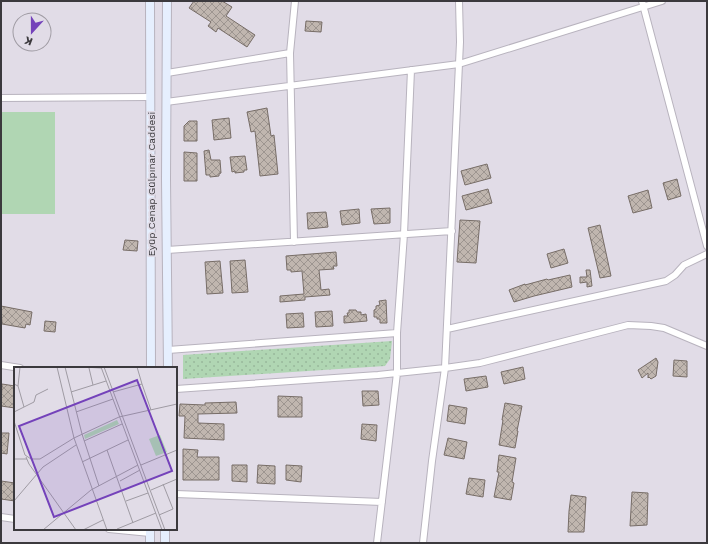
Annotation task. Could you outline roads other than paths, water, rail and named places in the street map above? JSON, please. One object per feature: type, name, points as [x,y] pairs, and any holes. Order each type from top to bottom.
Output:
[{"type":"main road","name":"Eyüp Cenap Gülpınar Caddesi","points":[[150,1],[151,367]]},
{"type":"main road","points":[[167,1],[166,102],[168,367]]},
{"type":"main road","points":[[165,530],[165,543]]},
{"type":"main road","points":[[150,531],[150,543]]},
{"type":"street","points":[[294,242],[290,53],[295,1]]},
{"type":"street","points":[[423,543],[432,461],[445,368],[459,64],[459,1]]},
{"type":"street","points":[[166,102],[459,64],[643,4],[662,1]]},
{"type":"street","points":[[643,4],[707,246]]},
{"type":"street","points":[[166,73],[290,53]]},
{"type":"street","points":[[377,543],[397,373],[397,333],[404,234],[411,70]]},
{"type":"street","points":[[1,98],[150,97]]},
{"type":"street","points":[[167,250],[452,231]]},
{"type":"street","points":[[447,328],[666,281],[675,275],[684,265],[707,254]]},
{"type":"street","points":[[177,389],[397,373],[445,368],[480,363],[628,325],[664,328],[707,346]]},
{"type":"street","points":[[168,350],[397,333]]},
{"type":"street","points":[[1,365],[14,367]]},
{"type":"street","points":[[177,494],[382,502]]},
{"type":"street","points":[[1,517],[14,519]]},
{"type":"street","points":[[130,530],[150,531]]}]
